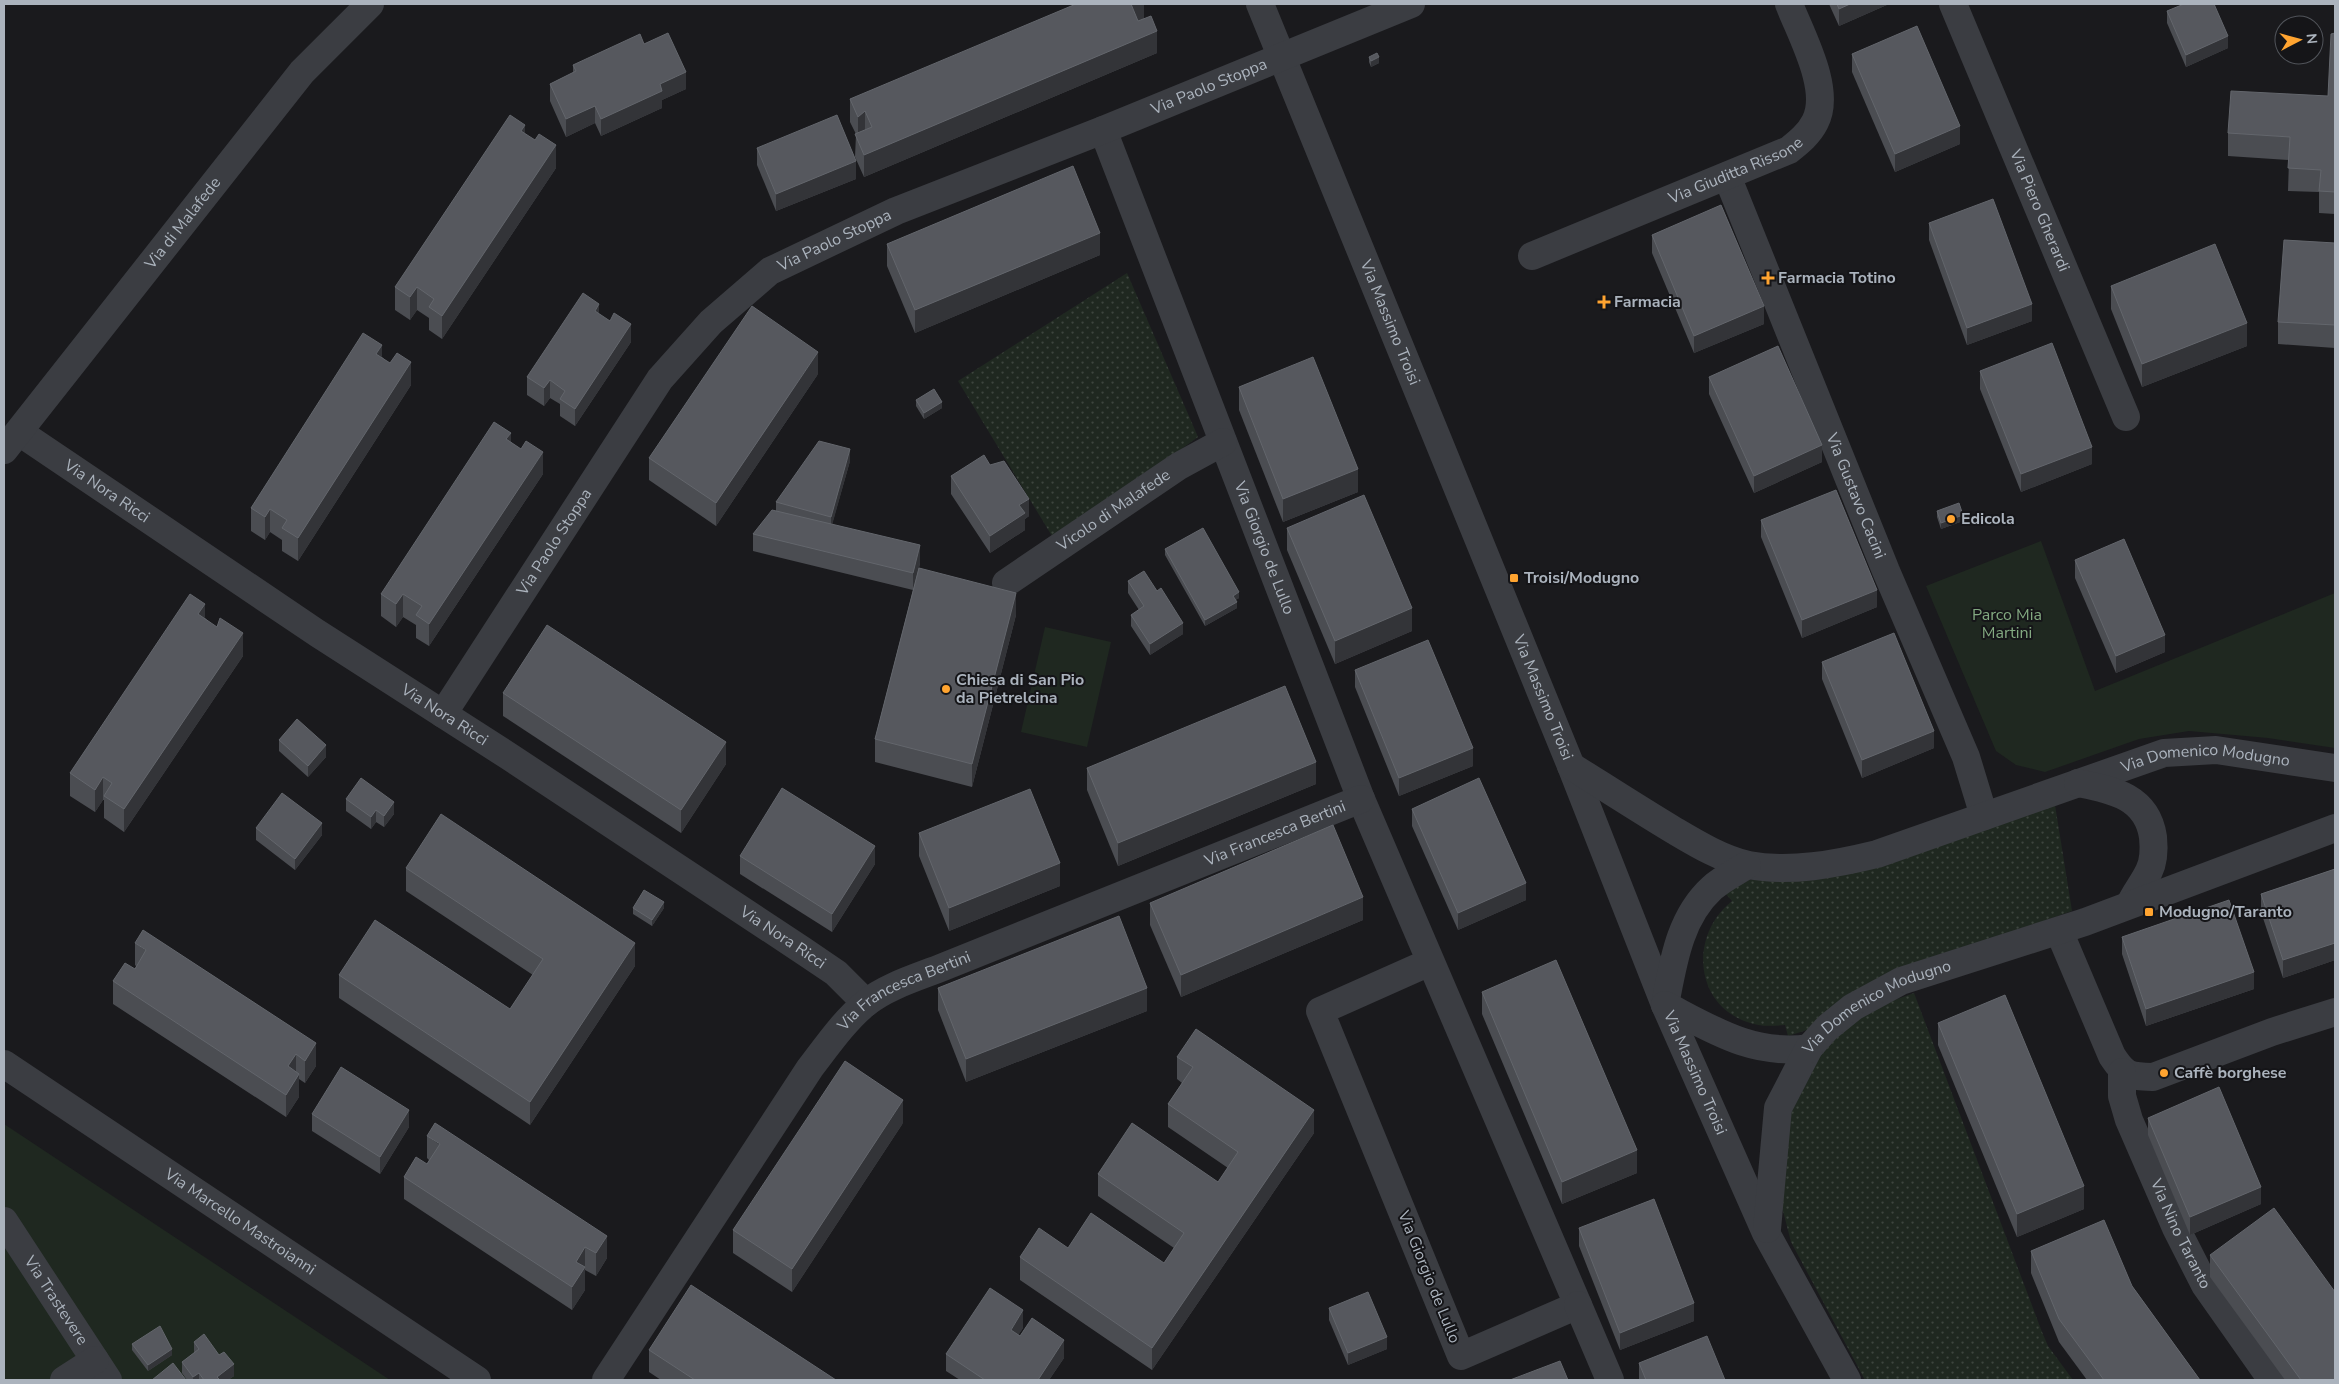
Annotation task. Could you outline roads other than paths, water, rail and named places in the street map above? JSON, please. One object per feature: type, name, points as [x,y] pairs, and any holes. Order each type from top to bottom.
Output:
[{"type":"street","name":"Via di Malafede","points":[[11,441],[302,72],[370,4]]},
{"type":"street","name":"Via Massimo Troisi","points":[[1260,4],[1571,766],[1665,1005],[1766,1234],[1847,1380]]},
{"type":"street","name":"Via Paolo Stoppa","points":[[444,714],[660,379],[711,322],[770,271],[896,211],[1103,130],[1411,4]]},
{"type":"street","name":"Via Giuditta Rissone","points":[[1532,256],[1789,150],[1806,136],[1816,121],[1820,102],[1818,78],[1789,4]]},
{"type":"street","name":"Via Piero Gherardi","points":[[1953,4],[2126,417]]},
{"type":"street","name":"Via Giorgio de Lullo","points":[[1103,130],[1361,799],[1578,1305],[1461,1356],[1320,1011],[1430,962]]},
{"type":"street","name":"Via Gustavo Cacini","points":[[1727,176],[1886,570],[1966,757],[1984,816]]},
{"type":"street","name":"Via Nora Ricci","points":[[11,441],[444,714],[829,969],[866,1002]]},
{"type":"street","name":"Vicolo di Malafede","points":[[1006,583],[1179,466],[1223,442]]},
{"type":"street","name":"Via Domenico Modugno","points":[[1571,766],[1641,811],[1704,848],[1747,864],[1785,868],[1835,864],[1877,854],[2164,754],[2216,750],[2335,768]]},
{"type":"street","name":"Via Domenico Modugno","points":[[2078,783],[2114,791],[2130,798],[2143,810],[2152,829],[2154,847],[2150,870],[2130,904]]},
{"type":"street","name":"Via Francesca Bertini","points":[[606,1380],[810,1068],[837,1032],[866,1002],[901,984],[1361,799]]},
{"type":"street","name":"Via Domenico Modugno","points":[[1766,1234],[1778,1108],[1809,1048],[1827,1028],[1853,1007],[1901,981],[2059,930],[2335,828]]},
{"type":"street","points":[[1747,864],[1713,887],[1696,904],[1675,956],[1665,1005],[1721,1035],[1756,1047],[1792,1051],[1809,1048]]},
{"type":"street","name":"Via Nino Taranto","points":[[2059,930],[2112,1056],[2122,1072],[2122,1096],[2129,1120],[2176,1228],[2205,1285],[2272,1380]]},
{"type":"street","points":[[2122,1072],[2133,1076],[2153,1077],[2272,1032],[2335,1012]]},
{"type":"street","name":"Via Marcello Mastroianni","points":[[4,1064],[477,1380]]},
{"type":"street","name":"Via Trastevere","points":[[4,1221],[102,1370]]},
{"type":"street","points":[[1578,1305],[1610,1380]]},
{"type":"street","points":[[64,1380],[102,1370]]},
{"type":"place","name":"Farmacia Totino","points":[[1768,278]]},
{"type":"place","name":"Farmacia","points":[[1604,302]]},
{"type":"place","name":"Edicola","points":[[1951,519]]},
{"type":"place","name":"Troisi/Modugno","points":[[1514,578]]},
{"type":"place","name":"Chiesa di San Pio da Pietrelcina","points":[[946,689]]},
{"type":"place","name":"Modugno/Taranto","points":[[2149,912]]},
{"type":"place","name":"Caffè borghese","points":[[2164,1073]]},
{"type":"park label","name":"Parco Mia Martini","points":[[2007,624]]}]
